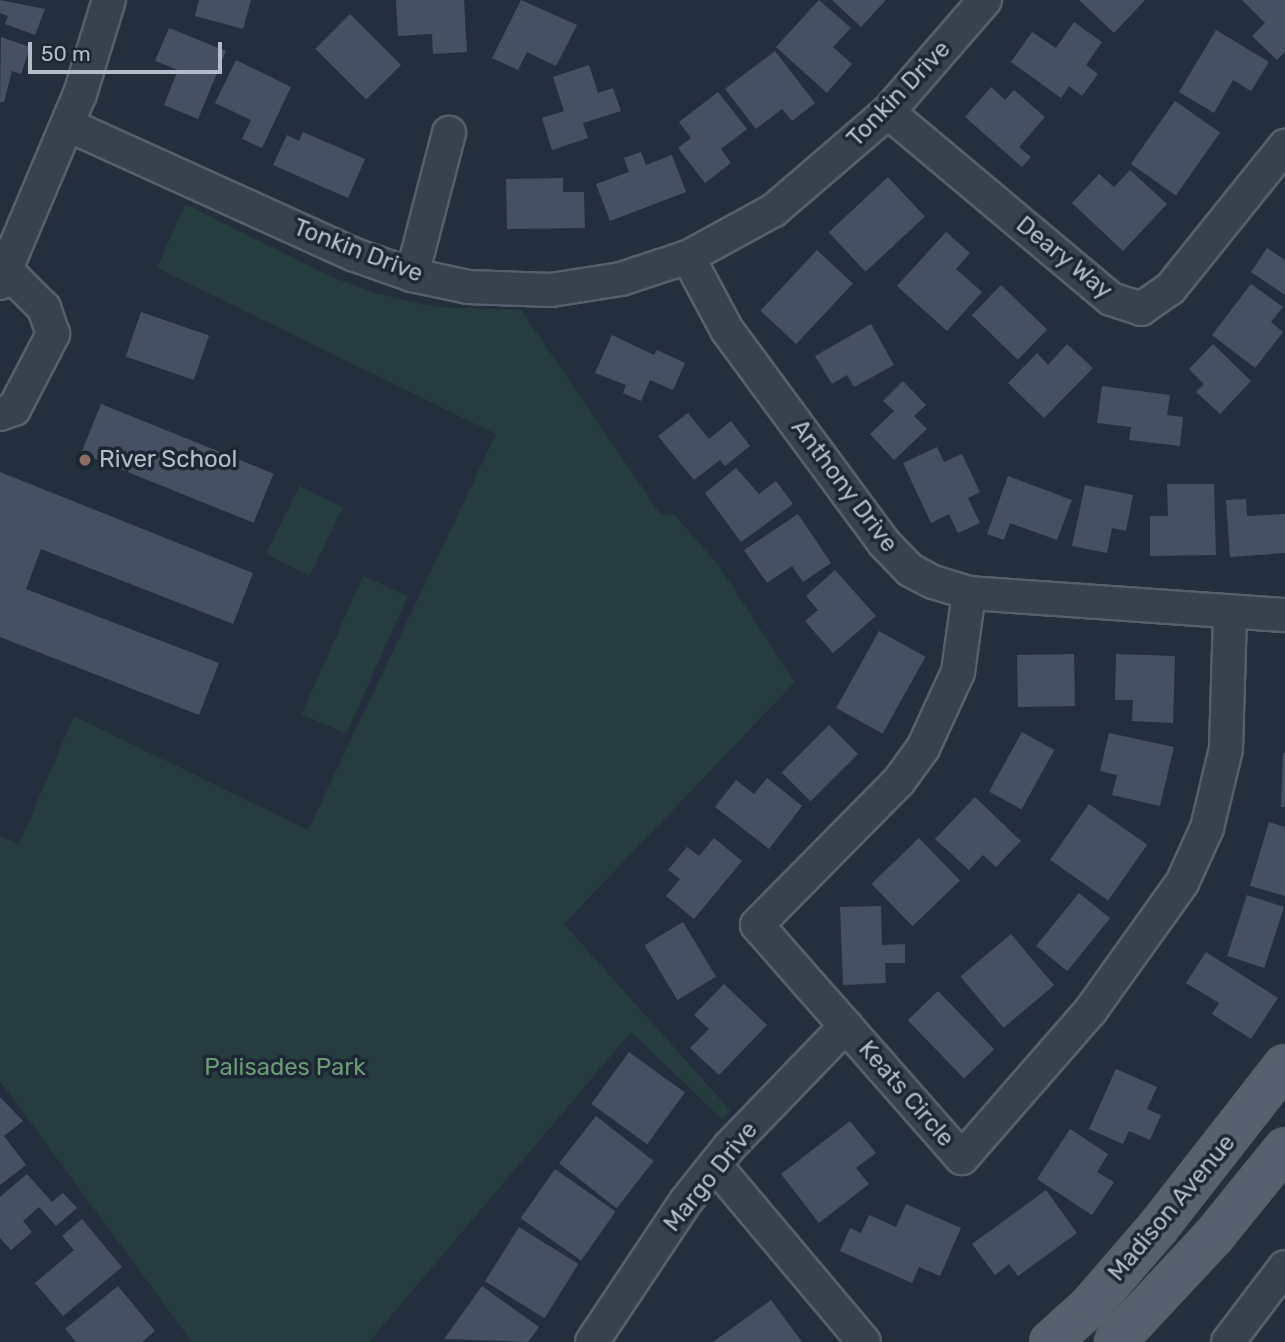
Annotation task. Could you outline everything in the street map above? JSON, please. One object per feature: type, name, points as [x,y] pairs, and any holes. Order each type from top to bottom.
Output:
[{"type":"main road","name":"Madison Avenue","points":[[1050,1342],[1090,1306],[1229,1142],[1285,1065]]},
{"type":"main road","name":"Madison Avenue","points":[[1120,1340],[1213,1237],[1285,1148]]},
{"type":"street","points":[[0,414],[14,409],[53,334],[44,308],[3,277],[68,125],[109,0]]},
{"type":"street","name":"Tonkin Drive","points":[[68,125],[355,255],[412,275],[468,287],[551,290],[621,279],[688,257],[774,210],[888,112],[985,0]]},
{"type":"street","name":"Deary Way","points":[[888,112],[1111,299],[1141,309],[1170,289],[1285,146]]},
{"type":"street","points":[[412,275],[449,133]]},
{"type":"street","name":"Anthony Drive","points":[[688,257],[727,330],[884,543],[911,570],[933,582],[969,593],[1285,615]]},
{"type":"street","name":"Keats Circle","points":[[969,593],[958,672],[923,748],[899,781],[757,925],[962,1158],[1091,1010],[1182,883],[1207,828],[1226,749],[1230,612]]},
{"type":"street","name":"Margo Drive","points":[[592,1342],[715,1165],[846,1026]]},
{"type":"street","points":[[715,1165],[864,1342]]},
{"type":"street","points":[[1228,1342],[1285,1268]]},
{"type":"street","points":[[1090,1306],[1120,1340]]},
{"type":"green space","name":"Palisades Park","points":[[185,204],[334,278],[375,293],[435,307],[521,310],[661,515],[674,514],[719,566],[795,682],[564,924],[730,1110],[723,1120],[631,1032],[369,1342],[192,1342],[0,1081],[0,836],[19,844],[74,716],[308,830],[496,434],[157,268]]},
{"type":"green space","points":[[299,486],[343,507],[310,576],[266,554]]},
{"type":"green space","points":[[363,576],[408,596],[346,734],[302,714]]},
{"type":"building","points":[[0,0],[45,9],[35,35],[5,24],[8,16],[0,13]]},
{"type":"building","points":[[199,0],[251,0],[243,29],[195,16]]},
{"type":"building","points":[[396,0],[464,0],[467,52],[433,54],[432,34],[398,36]]},
{"type":"building","points":[[521,0],[577,25],[556,66],[527,52],[518,70],[492,58]]},
{"type":"building","points":[[819,0],[851,28],[833,47],[852,64],[827,93],[776,47]]},
{"type":"building","points":[[832,0],[886,0],[861,27]]},
{"type":"building","points":[[1079,0],[1145,0],[1114,33]]},
{"type":"building","points":[[1242,0],[1285,0],[1285,52],[1277,60],[1252,36],[1265,23]]},
{"type":"building","points":[[350,14],[401,65],[366,100],[315,49]]},
{"type":"building","points":[[1074,22],[1102,42],[1086,65],[1098,74],[1082,96],[1069,86],[1061,98],[1011,62],[1032,32],[1056,48]]},
{"type":"building","points":[[169,28],[226,51],[198,119],[164,105],[178,70],[155,61]]},
{"type":"building","points":[[1216,30],[1269,62],[1251,91],[1233,80],[1214,113],[1179,92]]},
{"type":"building","points":[[1,37],[30,47],[21,74],[12,71],[4,102],[0,102]]},
{"type":"building","points":[[775,51],[815,103],[792,121],[782,109],[756,129],[725,89]]},
{"type":"building","points":[[236,60],[291,87],[262,148],[242,139],[251,120],[215,103]]},
{"type":"building","points":[[589,65],[598,93],[613,88],[621,111],[583,123],[588,138],[552,150],[542,118],[564,111],[553,77]]},
{"type":"building","points":[[991,87],[1005,100],[1014,90],[1045,117],[1019,147],[1031,157],[1022,167],[965,117]]},
{"type":"building","points":[[718,92],[747,129],[721,149],[731,163],[705,183],[678,148],[691,138],[679,122]]},
{"type":"building","points":[[1175,101],[1220,133],[1176,196],[1131,164]]},
{"type":"building","points":[[303,132],[365,159],[348,198],[273,165],[287,135],[299,141]]},
{"type":"building","points":[[641,152],[646,165],[672,155],[686,192],[610,221],[596,184],[629,172],[624,158]]},
{"type":"building","points":[[1130,170],[1167,204],[1123,251],[1072,203],[1099,174],[1114,187]]},
{"type":"building","points":[[888,177],[925,216],[866,272],[829,232]]},
{"type":"building","points":[[563,178],[563,192],[584,192],[585,228],[507,229],[506,179]]},
{"type":"building","points":[[946,232],[970,253],[956,269],[982,292],[947,331],[897,286]]},
{"type":"building","points":[[1267,248],[1285,260],[1285,295],[1251,272]]},
{"type":"building","points":[[817,250],[853,283],[796,344],[760,311]]},
{"type":"building","points":[[1251,284],[1283,307],[1271,322],[1283,332],[1255,368],[1212,335]]},
{"type":"building","points":[[1001,285],[1047,329],[1018,360],[972,315]]},
{"type":"building","points":[[141,312],[209,335],[194,380],[126,356]]},
{"type":"building","points":[[871,324],[894,365],[854,387],[847,375],[832,384],[815,356]]},
{"type":"building","points":[[612,335],[654,355],[657,350],[685,363],[673,390],[650,380],[641,401],[623,393],[626,385],[595,373]]},
{"type":"building","points":[[1067,344],[1093,368],[1044,418],[1008,383],[1037,353],[1048,365]]},
{"type":"building","points":[[1213,344],[1251,381],[1220,414],[1196,392],[1204,384],[1189,369]]},
{"type":"building","points":[[903,381],[926,405],[914,416],[927,429],[894,460],[870,434],[894,411],[883,401]]},
{"type":"building","points":[[1102,386],[1170,395],[1167,415],[1183,417],[1180,446],[1129,440],[1131,427],[1097,423]]},
{"type":"building","points":[[101,404],[273,474],[254,523],[81,453]]},
{"type":"building","points":[[688,413],[709,439],[731,421],[750,446],[725,466],[720,460],[694,480],[658,436]]},
{"type":"building","points":[[937,447],[944,462],[962,454],[980,492],[968,498],[980,523],[958,533],[949,514],[931,523],[903,463]]},
{"type":"building","points":[[736,468],[759,494],[776,481],[793,504],[741,542],[705,493]]},
{"type":"building","points":[[0,472],[253,573],[233,624],[41,549],[26,589],[219,663],[199,715],[0,637]]},
{"type":"building","points":[[1008,476],[1072,500],[1057,540],[1010,523],[1004,540],[987,534]]},
{"type":"building","points":[[1167,484],[1214,484],[1216,555],[1150,556],[1150,516],[1168,516]]},
{"type":"building","points":[[1085,485],[1133,495],[1126,531],[1112,528],[1107,553],[1072,546]]},
{"type":"building","points":[[1246,499],[1247,516],[1285,514],[1285,553],[1230,557],[1226,500]]},
{"type":"building","points":[[798,514],[831,563],[803,582],[792,566],[767,583],[744,550]]},
{"type":"building","points":[[835,570],[876,616],[833,653],[805,621],[818,610],[806,596]]},
{"type":"building","points":[[879,631],[925,657],[883,734],[836,708]]},
{"type":"building","points":[[1074,654],[1075,706],[1018,707],[1017,655]]},
{"type":"building","points":[[1116,654],[1175,656],[1173,723],[1132,721],[1133,700],[1115,700]]},
{"type":"building","points":[[829,725],[858,754],[811,801],[782,772]]},
{"type":"building","points":[[1022,732],[1054,750],[1021,809],[989,791]]},
{"type":"building","points":[[1109,733],[1174,747],[1160,806],[1112,795],[1117,775],[1100,771]]},
{"type":"building","points":[[1283,753],[1285,807],[1281,807]]},
{"type":"building","points":[[767,778],[802,806],[769,849],[715,807],[736,780],[754,794]]},
{"type":"building","points":[[975,797],[1021,841],[996,867],[983,855],[969,870],[935,839]]},
{"type":"building","points":[[1089,804],[1147,845],[1108,900],[1050,860]]},
{"type":"building","points":[[1269,822],[1285,827],[1285,896],[1250,886]]},
{"type":"building","points":[[714,838],[742,861],[694,919],[666,896],[680,879],[668,870],[687,847],[699,856]]},
{"type":"building","points":[[919,838],[960,880],[913,926],[872,884]]},
{"type":"building","points":[[1079,893],[1110,918],[1067,971],[1036,946]]},
{"type":"building","points":[[1247,895],[1284,907],[1264,968],[1227,956]]},
{"type":"building","points":[[881,906],[882,945],[905,944],[905,963],[885,963],[886,983],[843,985],[840,907]]},
{"type":"building","points":[[683,922],[716,977],[677,1000],[644,945]]},
{"type":"building","points":[[1011,934],[1054,985],[1004,1028],[960,976]]},
{"type":"building","points":[[1206,952],[1278,998],[1251,1039],[1212,1014],[1219,1003],[1186,983]]},
{"type":"building","points":[[724,984],[767,1025],[719,1075],[690,1048],[709,1029],[694,1015]]},
{"type":"building","points":[[938,991],[994,1049],[964,1078],[908,1020]]},
{"type":"building","points":[[629,1052],[685,1093],[647,1144],[591,1104]]},
{"type":"building","points":[[1116,1069],[1157,1087],[1147,1109],[1161,1115],[1150,1140],[1129,1131],[1123,1144],[1089,1129]]},
{"type":"building","points":[[0,1097],[23,1121],[4,1136],[26,1165],[0,1185]]},
{"type":"building","points":[[596,1116],[654,1161],[617,1208],[559,1163]]},
{"type":"building","points":[[850,1121],[876,1153],[856,1168],[869,1184],[819,1223],[781,1174]]},
{"type":"building","points":[[1070,1129],[1108,1154],[1097,1172],[1114,1182],[1092,1215],[1037,1179]]},
{"type":"building","points":[[555,1169],[616,1211],[581,1261],[521,1218]]},
{"type":"building","points":[[27,1174],[52,1202],[63,1193],[77,1208],[56,1226],[39,1207],[23,1221],[32,1232],[11,1250],[0,1238],[0,1197]]},
{"type":"building","points":[[1046,1190],[1077,1233],[1018,1276],[1009,1264],[995,1275],[972,1244]]},
{"type":"building","points":[[906,1204],[961,1228],[940,1276],[919,1267],[912,1283],[840,1251],[850,1228],[861,1233],[869,1215],[896,1227]]},
{"type":"building","points":[[82,1219],[122,1267],[63,1316],[35,1283],[74,1250],[62,1236]]},
{"type":"building","points":[[519,1227],[578,1264],[544,1318],[485,1281]]},
{"type":"building","points":[[118,1286],[155,1331],[142,1342],[76,1342],[65,1329]]},
{"type":"building","points":[[482,1286],[539,1327],[528,1342],[444,1339]]},
{"type":"building","points":[[771,1300],[802,1342],[713,1342]]},
{"type":"place","name":"River School","points":[[85,460]]}]
